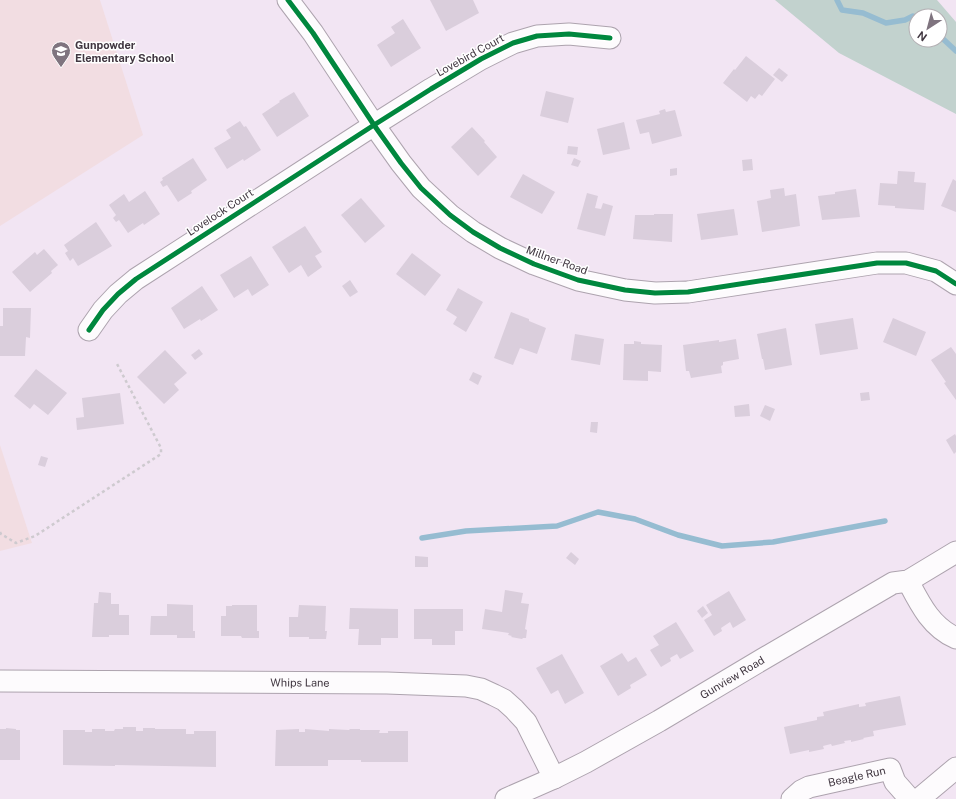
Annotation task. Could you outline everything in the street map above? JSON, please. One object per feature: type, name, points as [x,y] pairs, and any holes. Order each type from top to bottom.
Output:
[{"type":"street","name":"Millner Road","points":[[288,0],[313,33],[374,125],[421,188],[450,215],[473,232],[500,248],[534,264],[578,280],[625,290],[655,293],[688,292],[877,263],[906,263],[936,271],[956,284]]},
{"type":"street","name":"Lovebird Court","points":[[374,125],[481,59],[513,43],[537,36],[569,34],[610,38]]},
{"type":"street","name":"Lovelock Court","points":[[90,330],[103,310],[136,278],[374,125]]},
{"type":"street","name":"Gunview Road","points":[[506,799],[586,762],[659,721],[893,583],[908,581],[956,552]]},
{"type":"street","points":[[908,581],[924,611],[937,626],[950,636],[956,638]]},
{"type":"street","name":"Whips Lane","points":[[0,681],[379,683],[466,686],[481,689],[504,700],[514,708],[526,722],[554,778]]},
{"type":"street","points":[[919,799],[956,768]]},
{"type":"street","name":"Beagle Run","points":[[792,799],[801,791],[809,787],[890,770],[894,782],[910,799]]},
{"type":"path","points":[[0,532],[16,543],[35,536],[162,454],[161,448],[116,362]]},
{"type":"shaded area","name":"Gunpowder Elementary School","points":[[0,0],[100,0],[143,135],[0,226]]},
{"type":"shaded area","points":[[775,0],[937,0],[944,8],[908,8],[908,48],[948,48],[948,13],[956,22],[956,114],[839,53]]},
{"type":"shaded area","points":[[0,445],[32,543],[0,551]]},
{"type":"building","points":[[430,0],[473,0],[479,13],[446,31]]},
{"type":"building","points":[[403,19],[421,48],[391,67],[377,45],[395,33],[391,27]]},
{"type":"building","points":[[746,56],[775,79],[762,96],[759,94],[755,99],[751,96],[747,102],[723,83]]},
{"type":"building","points":[[779,68],[788,75],[782,82],[773,75]]},
{"type":"building","points":[[546,91],[574,98],[568,123],[540,116]]},
{"type":"building","points":[[294,92],[309,116],[277,137],[262,114]]},
{"type":"building","points":[[665,109],[666,112],[675,110],[682,136],[652,144],[649,132],[640,134],[636,120],[660,114],[659,111]]},
{"type":"building","points":[[240,121],[244,127],[246,126],[261,150],[244,161],[243,159],[227,169],[214,148],[231,138],[226,130]]},
{"type":"building","points":[[624,122],[630,149],[603,155],[597,129]]},
{"type":"building","points":[[472,127],[497,157],[478,176],[451,147]]},
{"type":"building","points":[[568,146],[578,147],[577,155],[567,154]]},
{"type":"building","points":[[193,158],[207,180],[191,191],[192,193],[178,202],[167,185],[163,187],[160,182],[163,180],[162,178]]},
{"type":"building","points":[[574,158],[581,161],[578,167],[571,165]]},
{"type":"building","points":[[752,159],[753,170],[743,171],[742,160]]},
{"type":"building","points":[[677,168],[677,175],[670,176],[670,169]]},
{"type":"building","points":[[898,171],[915,172],[914,182],[926,183],[924,210],[878,205],[880,183],[897,184]]},
{"type":"building","points":[[523,174],[555,192],[542,214],[510,197]]},
{"type":"building","points":[[953,179],[956,181],[956,212],[941,206]]},
{"type":"building","points":[[784,188],[785,196],[796,194],[800,226],[762,232],[757,201],[771,198],[770,190]]},
{"type":"building","points":[[856,189],[860,217],[822,220],[818,196]]},
{"type":"building","points":[[145,191],[160,214],[144,225],[143,223],[128,233],[119,220],[116,222],[113,218],[116,215],[109,205],[124,194],[129,202]]},
{"type":"building","points":[[587,193],[598,196],[595,208],[601,209],[603,203],[613,206],[605,236],[577,229]]},
{"type":"building","points":[[361,198],[385,226],[365,243],[341,215]]},
{"type":"building","points":[[734,209],[738,235],[701,240],[697,214]]},
{"type":"building","points":[[673,214],[672,242],[633,239],[635,215]]},
{"type":"building","points":[[96,222],[112,246],[78,266],[73,258],[70,261],[65,253],[68,251],[64,245]]},
{"type":"building","points":[[305,226],[322,252],[315,256],[322,267],[308,277],[301,265],[289,273],[272,247]]},
{"type":"building","points":[[44,249],[58,265],[51,271],[52,273],[30,292],[12,272],[35,252],[37,255]]},
{"type":"building","points":[[412,253],[441,275],[425,296],[396,274]]},
{"type":"building","points":[[251,256],[269,285],[252,296],[248,289],[234,298],[220,275]]},
{"type":"building","points":[[350,280],[358,292],[350,297],[342,286]]},
{"type":"building","points":[[202,286],[218,310],[201,321],[200,319],[184,329],[171,308]]},
{"type":"building","points":[[458,288],[483,302],[466,332],[453,324],[457,317],[446,310]]},
{"type":"building","points":[[3,308],[31,308],[30,338],[26,337],[25,356],[0,356],[0,326],[3,326]]},
{"type":"building","points":[[511,312],[546,328],[537,354],[520,348],[513,365],[494,358]]},
{"type":"building","points":[[853,318],[858,349],[820,355],[815,324]]},
{"type":"building","points":[[893,318],[926,332],[916,356],[883,342]]},
{"type":"building","points":[[786,328],[792,365],[765,370],[757,334]]},
{"type":"building","points":[[575,334],[604,339],[600,365],[571,360]]},
{"type":"building","points":[[736,339],[739,359],[723,362],[723,365],[721,366],[722,373],[691,378],[689,371],[686,371],[683,345]]},
{"type":"building","points":[[634,341],[641,342],[641,344],[662,345],[661,372],[648,371],[648,381],[623,380],[624,344],[634,344]]},
{"type":"building","points":[[951,347],[956,354],[956,400],[931,360]]},
{"type":"building","points":[[199,349],[203,354],[195,360],[191,355]]},
{"type":"building","points":[[165,350],[187,373],[174,384],[179,390],[164,404],[137,377]]},
{"type":"building","points":[[36,369],[67,393],[48,415],[34,404],[30,409],[14,396]]},
{"type":"building","points":[[473,372],[482,376],[478,385],[469,380]]},
{"type":"building","points":[[869,392],[870,400],[861,401],[860,393]]},
{"type":"building","points":[[120,393],[124,424],[77,430],[76,418],[84,417],[82,398]]},
{"type":"building","points":[[749,404],[750,416],[735,417],[734,406]]},
{"type":"building","points":[[765,405],[775,409],[770,421],[760,416]]},
{"type":"building","points":[[591,422],[598,422],[597,433],[590,432]]},
{"type":"building","points":[[955,434],[956,452],[954,454],[946,440]]},
{"type":"building","points":[[41,456],[48,458],[45,467],[38,465]]},
{"type":"building","points":[[571,552],[579,559],[575,565],[566,558]]},
{"type":"building","points":[[415,556],[428,557],[428,567],[415,567]]},
{"type":"building","points":[[505,590],[523,593],[521,603],[529,604],[525,629],[527,630],[526,638],[522,639],[511,637],[512,636],[508,635],[509,633],[482,629],[485,609],[502,612]]},
{"type":"building","points":[[729,591],[746,620],[733,628],[730,622],[721,628],[722,631],[714,636],[704,620],[712,615],[706,605]]},
{"type":"building","points":[[99,592],[111,593],[111,604],[119,604],[119,615],[129,615],[129,635],[92,637],[94,603],[98,603]]},
{"type":"building","points":[[167,604],[193,605],[193,631],[195,631],[195,638],[177,638],[177,635],[150,635],[151,616],[167,616]]},
{"type":"building","points":[[257,605],[257,631],[259,631],[259,638],[221,636],[221,616],[226,616],[226,606]]},
{"type":"building","points":[[299,605],[326,606],[326,639],[289,637],[289,617],[298,617]]},
{"type":"building","points":[[703,606],[708,613],[702,618],[697,611]]},
{"type":"building","points":[[350,608],[398,609],[398,638],[381,638],[381,645],[358,645],[359,629],[349,629]]},
{"type":"building","points":[[414,609],[463,609],[463,631],[455,631],[455,645],[432,645],[432,639],[414,639]]},
{"type":"building","points":[[676,622],[694,651],[680,659],[677,654],[670,658],[671,661],[661,667],[650,650],[659,645],[653,636]]},
{"type":"building","points":[[622,653],[628,662],[636,657],[647,675],[630,685],[631,688],[618,696],[600,666]]},
{"type":"building","points":[[562,654],[584,693],[565,704],[558,690],[551,694],[536,668]]},
{"type":"building","points":[[900,696],[906,725],[873,731],[874,736],[851,742],[851,740],[844,741],[845,743],[832,746],[831,744],[823,746],[824,749],[790,754],[784,727],[817,720],[817,717],[824,716],[823,712],[859,704],[859,707],[866,706],[865,703]]},
{"type":"building","points":[[123,727],[136,727],[136,731],[143,731],[143,728],[186,729],[186,734],[194,734],[194,731],[216,731],[216,767],[63,765],[63,730],[85,730],[85,732],[92,732],[92,729],[105,729],[105,731],[114,731],[115,729],[123,729]]},
{"type":"building","points":[[6,728],[20,730],[20,760],[0,760],[0,729]]},
{"type":"building","points":[[299,729],[299,732],[305,732],[305,729],[329,731],[329,729],[380,730],[379,733],[388,733],[388,731],[408,731],[408,762],[328,760],[328,766],[275,766],[276,730]]},
{"type":"waterway","points":[[837,0],[842,10],[863,13],[886,23],[908,18]]},
{"type":"waterway","points":[[948,44],[956,51]]},
{"type":"waterway","points":[[422,538],[466,531],[557,526],[598,512],[635,519],[678,535],[722,546],[773,542],[885,521]]},
{"type":"cycle path","points":[[288,0],[313,33],[374,125],[421,188],[450,215],[473,232],[500,248],[534,264],[578,280],[625,290],[655,293],[688,292],[877,263],[906,263],[936,271],[956,284]]},
{"type":"cycle path","points":[[89,330],[103,310],[118,294],[136,279],[374,125],[481,59],[513,43],[537,36],[569,34],[610,38]]},
{"type":"place","name":"Gunpowder Elementary School","points":[[61,68]]}]
